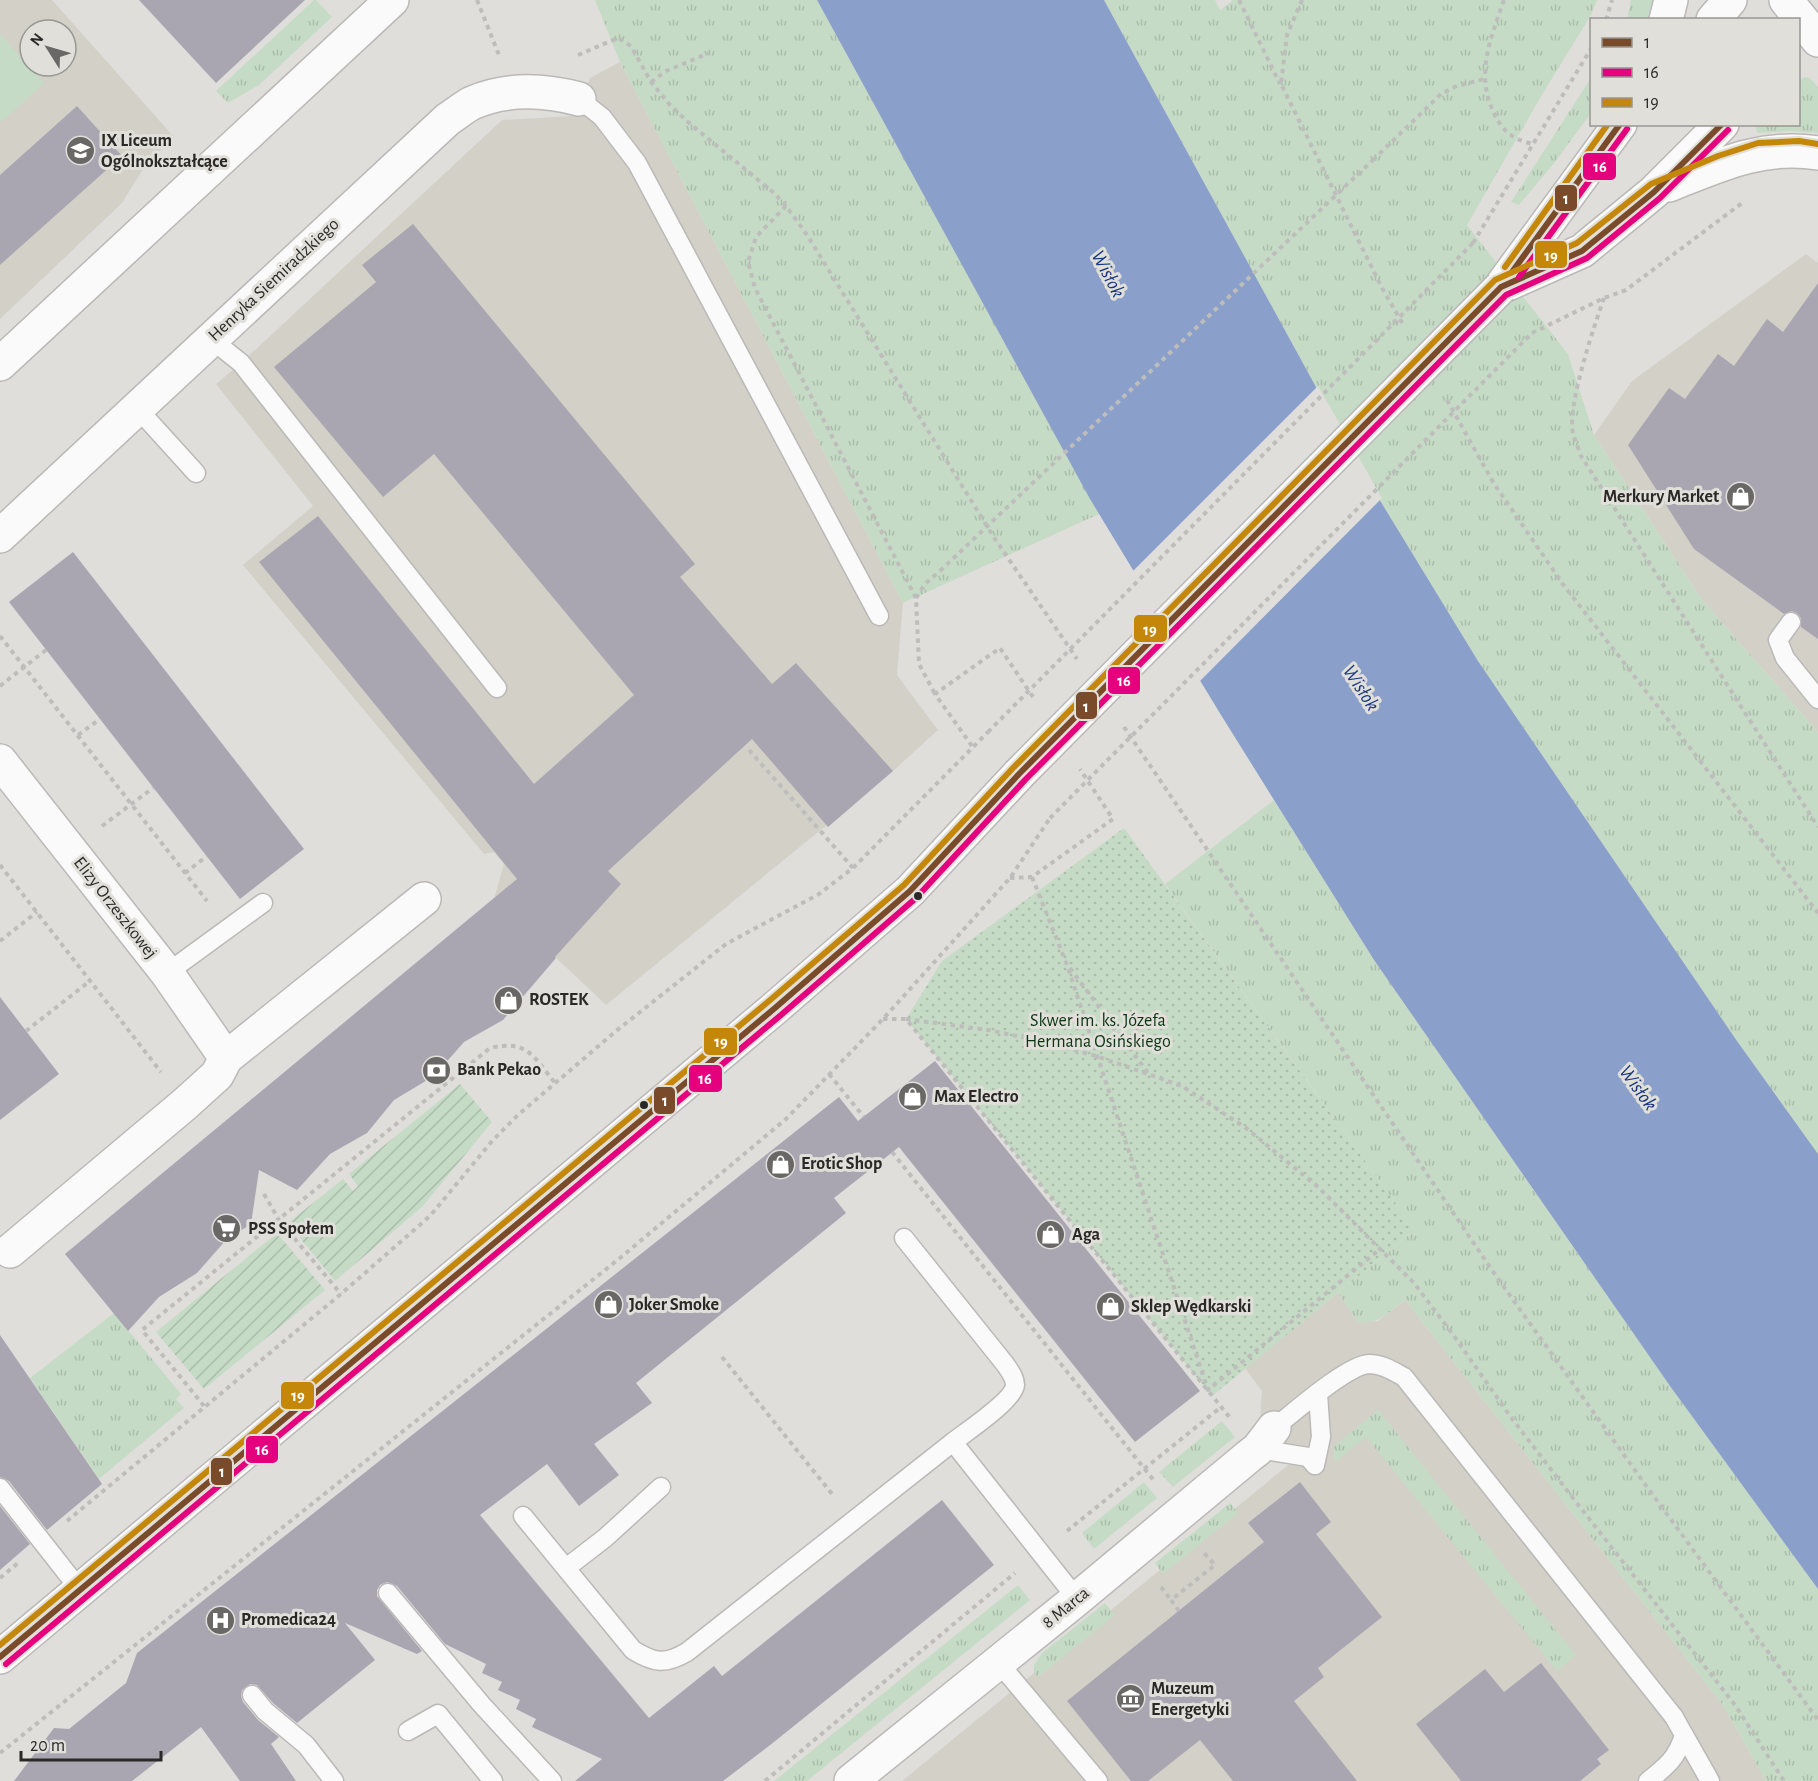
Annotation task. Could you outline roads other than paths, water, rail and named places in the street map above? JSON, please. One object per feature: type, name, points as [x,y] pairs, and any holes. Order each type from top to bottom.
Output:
[{"type":"main road","points":[[0,364],[392,0]]},
{"type":"main road","points":[[1666,18],[1671,0]]},
{"type":"main road","points":[[1715,18],[1731,0]]},
{"type":"main road","points":[[1786,0],[1799,18]]},
{"type":"main road","points":[[1800,19],[1812,36]]},
{"type":"main road","name":"Henryka Siemiradzkiego","points":[[0,536],[456,113],[472,103],[516,92],[556,93],[579,99]]},
{"type":"main road","points":[[0,1657],[802,985],[910,891],[1019,774],[1502,287],[1619,126]]},
{"type":"main road","points":[[1502,287],[1582,251],[1654,192],[1720,126]]},
{"type":"main road","points":[[1654,192],[1721,164],[1760,152],[1799,150],[1818,153]]},
{"type":"main road","name":"Elizy Orzeszkowej","points":[[0,761],[166,974],[226,1058]]},
{"type":"main road","points":[[10,1251],[185,1104],[217,1075],[226,1058],[424,899]]},
{"type":"main road","name":"8 Marca","points":[[851,1781],[1077,1599],[1266,1438]]},
{"type":"lane","points":[[579,99],[602,117],[637,163],[879,616]]},
{"type":"lane","points":[[211,339],[241,363],[497,688]]},
{"type":"lane","points":[[137,408],[196,473]]},
{"type":"lane","points":[[1791,622],[1778,639],[1785,658],[1818,699]]},
{"type":"lane","points":[[166,974],[263,903]]},
{"type":"lane","points":[[523,1516],[633,1650],[654,1661],[676,1659],[687,1652],[1009,1398],[1015,1387],[1013,1377],[1005,1364],[904,1238]]},
{"type":"lane","points":[[1318,1394],[1321,1437],[1315,1466],[1308,1457],[1266,1438],[1318,1394],[1343,1374],[1368,1364],[1387,1368],[1404,1377],[1674,1717],[1710,1781]]},
{"type":"lane","points":[[953,1442],[1077,1599]]},
{"type":"lane","points":[[566,1568],[605,1538],[661,1487]]},
{"type":"lane","points":[[0,1488],[80,1590]]},
{"type":"lane","points":[[388,1593],[482,1705],[552,1781]]},
{"type":"lane","points":[[998,1662],[1098,1781]]},
{"type":"lane","points":[[252,1695],[265,1711],[306,1745],[334,1781]]},
{"type":"lane","points":[[408,1731],[438,1714],[493,1781]]},
{"type":"lane","points":[[1648,1781],[1678,1752],[1684,1735]]},
{"type":"water","name":"Wisłok","points":[[817,0],[1104,0],[1362,471],[1478,661],[1737,1041],[1818,1154],[1818,1589],[1670,1386],[1374,960],[1090,499]]},
{"type":"place","name":"IX Liceum Ogólnokształcące","points":[[80,151]]},
{"type":"place","name":"Merkury Market","points":[[1740,497]]},
{"type":"place","name":"ROSTEK","points":[[508,1000]]},
{"type":"place","name":"Bank Pekao","points":[[436,1070]]},
{"type":"place","name":"Max Electro","points":[[913,1097]]},
{"type":"place","name":"Erotic Shop","points":[[780,1164]]},
{"type":"place","name":"PSS Społem","points":[[227,1229]]},
{"type":"place","name":"Aga","points":[[1051,1235]]},
{"type":"place","name":"Joker Smoke","points":[[608,1305]]},
{"type":"place","name":"Sklep Wędkarski","points":[[1110,1307]]},
{"type":"place","name":"Promedica24","points":[[220,1620]]},
{"type":"place","name":"Muzeum Energetyki","points":[[1130,1699]]},
{"type":"park label","name":"Skwer im. ks. Józefa Hermana Osińskiego","points":[[1098,1031]]}]
